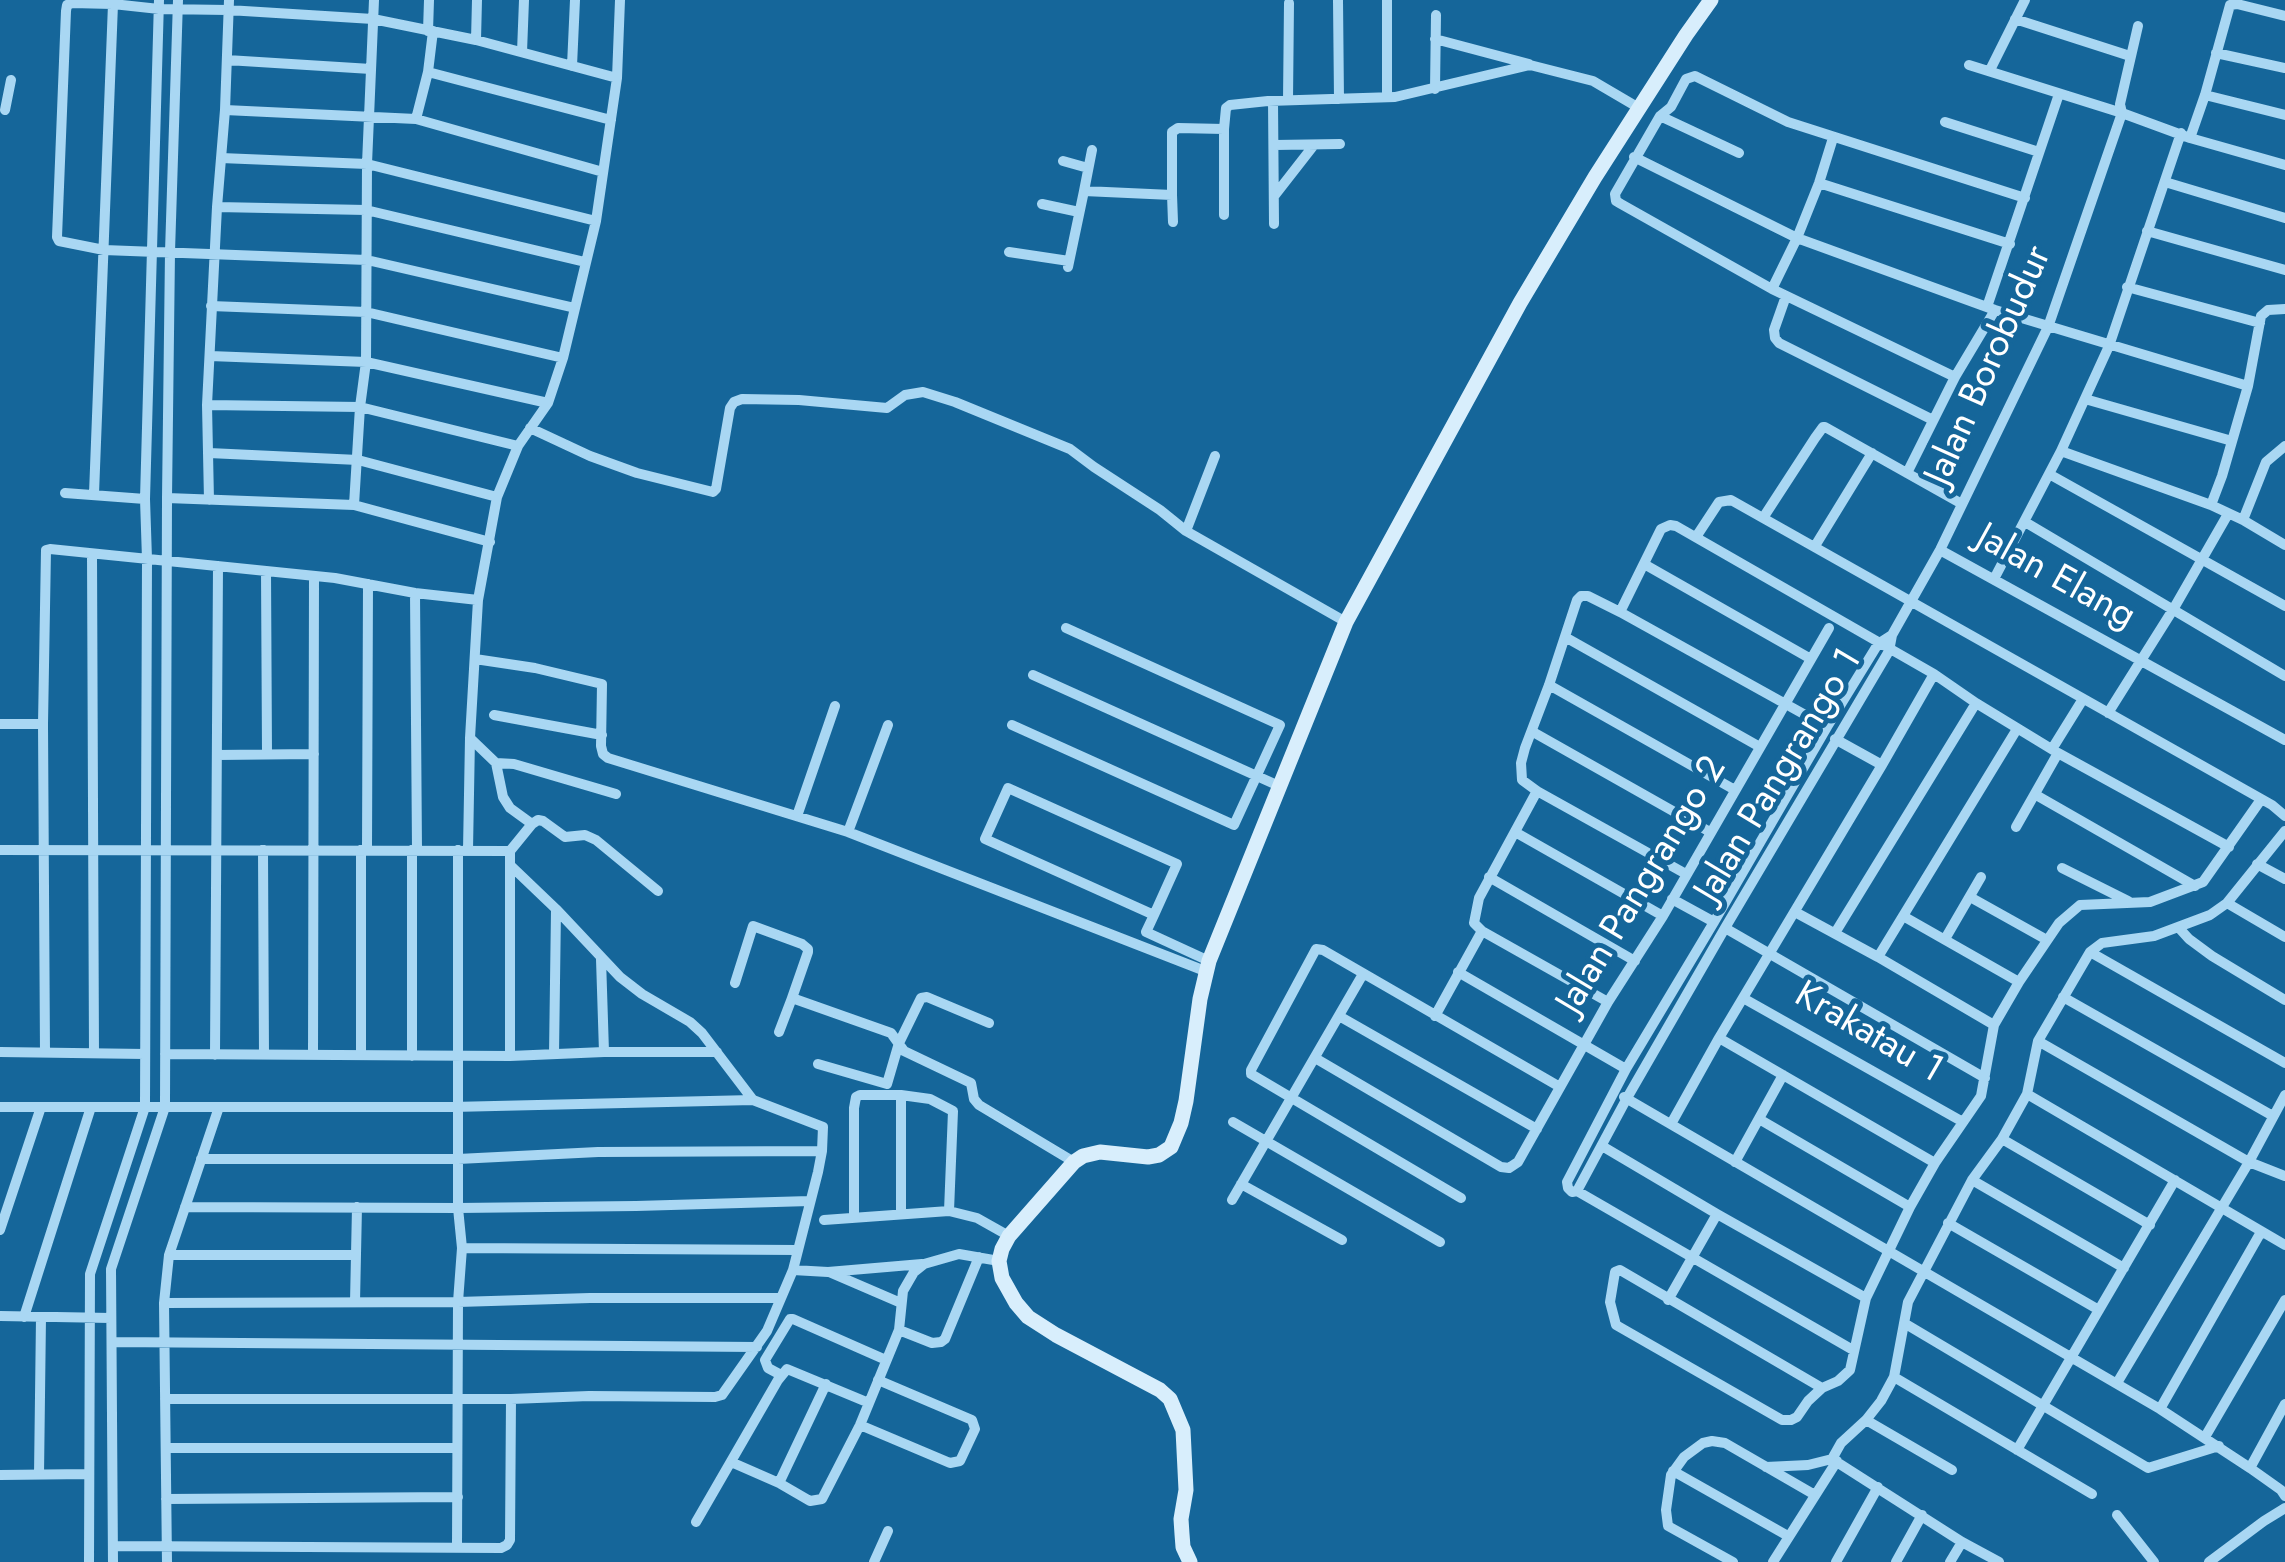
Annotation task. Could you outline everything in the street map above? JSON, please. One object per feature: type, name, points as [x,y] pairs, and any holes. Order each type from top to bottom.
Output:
[{"type":"street","points":[[354,505],[366,362],[368,116],[374,0]]},
{"type":"street","points":[[416,119],[428,72],[429,0]]},
{"type":"street","points":[[476,40],[477,0]]},
{"type":"street","points":[[522,52],[524,0]]},
{"type":"street","points":[[572,66],[575,0]]},
{"type":"street","points":[[458,1548],[457,1345],[462,1248],[458,1208],[458,1056],[463,850],[478,600],[497,496],[518,446],[548,403],[563,358],[596,221],[617,78],[620,0]]},
{"type":"street","points":[[1338,0],[1339,98]]},
{"type":"street","points":[[1387,0],[1387,97]]},
{"type":"street","points":[[1190,1562],[1183,1547],[1181,1519],[1186,1490],[1183,1430],[1170,1399],[1160,1390],[1056,1336],[1028,1316],[1002,1278],[998,1261],[1002,1249],[1074,1162],[1094,1152],[1148,1157],[1171,1147],[1186,1101],[1207,966],[1346,622],[1520,303],[1686,35],[1712,0]]},
{"type":"street","points":[[1990,70],[2025,0]]},
{"type":"street","points":[[1288,100],[1289,3]]},
{"type":"street","points":[[94,494],[114,4]]},
{"type":"street","points":[[575,308],[367,260],[104,250],[64,243],[57,238],[67,5],[228,5],[373,19],[476,40],[617,78]]},
{"type":"street","points":[[90,1562],[90,1274],[144,1107],[149,559],[146,503],[177,5]]},
{"type":"street","points":[[209,500],[207,404],[228,5]]},
{"type":"street","points":[[1994,579],[2062,451],[2108,346],[2165,182],[2205,95],[2230,5],[2285,16]]},
{"type":"street","points":[[114,1562],[111,1269],[165,1107],[166,502],[159,6]]},
{"type":"street","points":[[1435,89],[1436,15]]},
{"type":"street","points":[[2014,20],[2130,56]]},
{"type":"street","name":"Jalan Borobudur","points":[[1892,635],[1940,550],[2048,327],[2122,112],[2120,104],[2138,26]]},
{"type":"street","points":[[1435,38],[1593,81],[1640,108]]},
{"type":"street","points":[[2216,53],[2285,68]]},
{"type":"street","points":[[227,60],[371,69]]},
{"type":"street","points":[[1224,215],[1224,130],[1226,108],[1230,106],[1273,100],[1387,97],[1530,65]]},
{"type":"street","points":[[1969,65],[2285,166]]},
{"type":"street","points":[[428,72],[612,120]]},
{"type":"street","points":[[1955,377],[1772,289],[1616,201],[1615,194],[1660,116],[1671,107],[1686,78],[1695,76],[1788,122],[2025,198]]},
{"type":"street","points":[[4,102],[12,80]]},
{"type":"street","points":[[1907,474],[1991,308],[2059,94]]},
{"type":"street","points":[[2205,95],[2285,115]]},
{"type":"street","points":[[1273,100],[1274,224]]},
{"type":"street","points":[[225,110],[416,119],[603,172]]},
{"type":"street","points":[[1660,116],[1739,153]]},
{"type":"street","points":[[1945,122],[2039,152]]},
{"type":"street","points":[[1174,222],[1172,132],[1178,128],[1224,130]]},
{"type":"street","points":[[1772,289],[1798,238],[1833,138]]},
{"type":"street","points":[[1274,146],[1340,144]]},
{"type":"street","points":[[1274,197],[1314,145]]},
{"type":"street","points":[[1009,252],[1068,264],[1092,150]]},
{"type":"street","points":[[1634,157],[1798,238],[2048,327],[2248,386]]},
{"type":"street","points":[[222,158],[368,164],[596,221]]},
{"type":"street","points":[[1062,161],[1088,168]]},
{"type":"street","points":[[2165,182],[2285,218]]},
{"type":"street","points":[[1819,184],[2010,244]]},
{"type":"street","points":[[1084,191],[1172,195]]},
{"type":"street","points":[[1042,204],[1080,212]]},
{"type":"street","points":[[216,208],[366,210],[585,262]]},
{"type":"street","points":[[2147,231],[2285,270]]},
{"type":"street","points":[[2127,287],[2260,323]]},
{"type":"street","points":[[1786,296],[1774,330],[1779,343],[1933,420]]},
{"type":"street","points":[[211,306],[366,312],[563,358]]},
{"type":"street","points":[[2211,504],[2248,386],[2261,316],[2268,310],[2285,309]]},
{"type":"street","points":[[210,356],[366,362],[548,403]]},
{"type":"street","points":[[530,428],[637,474],[713,492],[734,402],[798,400],[887,408],[905,395],[922,392],[1070,449],[1186,531],[1346,622]]},
{"type":"street","points":[[2085,400],[2232,441]]},
{"type":"street","points":[[207,404],[360,407],[518,446]]},
{"type":"street","points":[[1764,518],[1822,427],[1962,504]]},
{"type":"street","points":[[2244,520],[2266,462],[2285,446]]},
{"type":"street","points":[[2062,451],[2211,504],[2285,545]]},
{"type":"street","points":[[209,453],[358,460],[497,496]]},
{"type":"street","points":[[1815,546],[1872,453]]},
{"type":"street","points":[[1186,531],[1215,456]]},
{"type":"street","points":[[2049,474],[2285,606]]},
{"type":"street","points":[[65,493],[146,503],[209,500],[354,505],[490,542]]},
{"type":"street","points":[[1696,537],[1719,502],[1731,500],[2285,816]]},
{"type":"street","points":[[2108,713],[2228,514]]},
{"type":"street","points":[[2025,522],[2285,676]]},
{"type":"street","points":[[1620,612],[1662,529],[1676,526],[1934,674],[2055,751],[2228,847]]},
{"type":"street","points":[[45,1052],[46,550],[314,576],[478,600]]},
{"type":"street","name":"Jalan Elang","points":[[1940,550],[2285,740]]},
{"type":"street","points":[[92,554],[94,1053]]},
{"type":"street","points":[[1644,564],[1812,659]]},
{"type":"street","points":[[215,1055],[218,566]]},
{"type":"street","points":[[266,571],[267,754]]},
{"type":"street","points":[[314,576],[314,1055]]},
{"type":"street","points":[[361,1056],[368,584]]},
{"type":"street","points":[[412,1056],[416,593]]},
{"type":"street","points":[[1686,874],[1522,780],[1521,763],[1577,600],[1588,596],[1620,612],[1826,727]]},
{"type":"street","points":[[1012,725],[1234,825],[1280,725],[1066,628]]},
{"type":"street","name":"Jalan Pangrango 2","points":[[1315,1058],[1504,1168],[1518,1162],[1829,628]]},
{"type":"street","name":"Jalan Pangrango 1","points":[[1892,635],[1878,644],[1826,727],[1720,925],[1627,1098],[1602,1146],[1577,1191],[1572,1192],[1568,1176],[1626,1069],[1720,925],[1890,651],[1892,635]]},
{"type":"street","points":[[1565,637],[1760,747]]},
{"type":"street","points":[[475,659],[602,684],[603,754],[608,758],[848,832],[1207,966]]},
{"type":"street","points":[[1032,674],[1278,786]]},
{"type":"street","points":[[1670,1124],[1934,674]]},
{"type":"street","points":[[1549,685],[1735,790]]},
{"type":"street","points":[[2016,827],[2083,699]]},
{"type":"street","points":[[1835,933],[1976,703]]},
{"type":"street","points":[[798,816],[836,706]]},
{"type":"street","points":[[494,715],[602,735]]},
{"type":"street","points":[[0,724],[44,724]]},
{"type":"street","points":[[848,832],[888,725]]},
{"type":"street","points":[[1878,957],[2017,728]]},
{"type":"street","points":[[1533,732],[1710,832]]},
{"type":"street","points":[[470,738],[496,763],[503,796],[510,808],[532,824]]},
{"type":"street","points":[[1835,739],[1882,766]]},
{"type":"street","points":[[217,755],[314,754]]},
{"type":"street","points":[[496,763],[527,767],[616,794]]},
{"type":"street","points":[[1154,915],[985,839],[1008,788],[1177,864],[1154,915],[1146,932],[1207,966]]},
{"type":"street","points":[[1537,791],[1489,877],[1474,921],[1482,930],[1608,1002]]},
{"type":"street","points":[[2036,795],[2195,886]]},
{"type":"street","points":[[1822,1388],[1618,1270],[1610,1302],[1616,1325],[1787,1422],[1797,1417],[1822,1388],[1846,1376],[1866,1298],[1893,1252],[1910,1207],[1981,1096],[1994,1025],[2059,923],[2080,905],[2150,902],[2203,882],[2266,803]]},
{"type":"street","points":[[510,1056],[510,851],[532,824],[544,821],[565,837],[596,840],[658,892]]},
{"type":"street","points":[[1773,1562],[1841,1443],[1866,1420],[1894,1377],[1908,1302],[1921,1268],[2027,1094],[2038,1041],[2090,952],[2102,942],[2154,936],[2210,915],[2227,903],[2285,830]]},
{"type":"street","points":[[1515,832],[1662,916]]},
{"type":"street","points":[[0,850],[510,851]]},
{"type":"street","points":[[263,850],[264,1055]]},
{"type":"street","points":[[2257,864],[2285,879]]},
{"type":"street","points":[[510,866],[620,978],[690,1022],[753,1100]]},
{"type":"street","points":[[2062,868],[2134,904]]},
{"type":"street","points":[[1945,939],[1981,876]]},
{"type":"street","points":[[1489,877],[1635,960]]},
{"type":"street","points":[[1970,897],[2047,940]]},
{"type":"street","points":[[1672,899],[1984,1078]]},
{"type":"street","points":[[2227,903],[2285,937]]},
{"type":"street","points":[[554,1054],[556,910]]},
{"type":"street","points":[[1795,912],[1994,1025]]},
{"type":"street","points":[[1903,916],[2019,982]]},
{"type":"street","points":[[735,983],[753,926],[808,949],[779,1032]]},
{"type":"street","points":[[2180,928],[2212,956],[2285,1000]]},
{"type":"street","points":[[1436,1016],[1482,930]]},
{"type":"street","points":[[1461,1198],[1252,1076],[1250,1070],[1316,950],[1323,950],[1560,1087]]},
{"type":"street","points":[[2090,952],[2285,1063]]},
{"type":"street","points":[[601,958],[604,1052]]},
{"type":"street","points":[[1458,972],[1626,1069]]},
{"type":"street","points":[[1232,1200],[1364,974]]},
{"type":"street","points":[[818,1064],[884,1085],[921,998],[927,997],[989,1023]]},
{"type":"street","points":[[2062,997],[2273,1116]]},
{"type":"street","points":[[792,998],[889,1032],[906,1052],[971,1084],[978,1105],[1074,1162]]},
{"type":"street","name":"Krakatau 1","points":[[1743,998],[1963,1122]]},
{"type":"street","points":[[1339,1016],[1537,1129]]},
{"type":"street","points":[[1719,1038],[1936,1163]]},
{"type":"street","points":[[2038,1041],[2249,1162],[2285,1176]]},
{"type":"street","points":[[0,1052],[145,1054]]},
{"type":"street","points":[[165,1054],[510,1056],[718,1052]]},
{"type":"street","points":[[1735,1162],[1783,1076]]},
{"type":"street","points":[[1614,1092],[2160,1409],[2284,1492]]},
{"type":"street","points":[[2027,1094],[2285,1245]]},
{"type":"street","points":[[2116,1383],[2249,1162],[2285,1094]]},
{"type":"street","points":[[854,1217],[854,1101],[860,1095],[930,1099],[954,1113],[949,1211]]},
{"type":"street","points":[[901,1213],[902,1095]]},
{"type":"street","points":[[0,1107],[458,1106],[753,1100],[821,1125],[824,1130],[794,1270],[757,1348],[722,1396],[165,1399]]},
{"type":"street","points":[[0,1230],[41,1107]]},
{"type":"street","points":[[24,1317],[91,1107]]},
{"type":"street","points":[[167,1562],[164,1303],[169,1255],[219,1107]]},
{"type":"street","points":[[1759,1119],[1910,1207]]},
{"type":"street","points":[[1233,1122],[1440,1242]]},
{"type":"street","points":[[2002,1139],[2150,1225]]},
{"type":"street","points":[[1602,1146],[1866,1298]]},
{"type":"street","points":[[202,1159],[822,1150]]},
{"type":"street","points":[[1972,1180],[2124,1268]]},
{"type":"street","points":[[2017,1450],[2175,1180]]},
{"type":"street","points":[[1241,1184],[1342,1240]]},
{"type":"street","points":[[1577,1191],[1853,1350]]},
{"type":"street","points":[[185,1206],[458,1208],[810,1201]]},
{"type":"street","points":[[356,1208],[356,1302]]},
{"type":"street","points":[[824,1220],[949,1211],[978,1218],[1010,1236]]},
{"type":"street","points":[[1668,1300],[1716,1214]]},
{"type":"street","points":[[1948,1224],[2100,1310]]},
{"type":"street","points":[[2160,1409],[2262,1232]]},
{"type":"street","points":[[462,1248],[797,1250]]},
{"type":"street","points":[[169,1255],[356,1254]]},
{"type":"street","points":[[794,1270],[828,1272],[924,1264],[959,1254],[998,1261]]},
{"type":"street","points":[[898,1330],[932,1343],[941,1342],[979,1257]]},
{"type":"street","points":[[731,1462],[810,1501],[822,1499],[860,1425],[898,1330],[906,1284],[924,1264]]},
{"type":"street","points":[[828,1272],[901,1303]]},
{"type":"street","points":[[164,1303],[780,1298]]},
{"type":"street","points":[[2205,1437],[2285,1300]]},
{"type":"street","points":[[0,1316],[111,1318]]},
{"type":"street","points":[[39,1474],[42,1317]]},
{"type":"street","points":[[781,1375],[768,1368],[766,1360],[793,1319],[886,1360]]},
{"type":"street","points":[[1904,1322],[2148,1468],[2219,1446]]},
{"type":"street","points":[[113,1342],[757,1348]]},
{"type":"street","points":[[696,1522],[787,1369],[869,1403]]},
{"type":"street","points":[[1894,1377],[2092,1494]]},
{"type":"street","points":[[860,1425],[950,1463],[960,1461],[975,1429],[972,1420],[878,1380]]},
{"type":"street","points":[[779,1484],[826,1384]]},
{"type":"street","points":[[113,1546],[500,1548],[510,1540],[511,1399]]},
{"type":"street","points":[[2250,1468],[2285,1404]]},
{"type":"street","points":[[1866,1420],[1952,1470]]},
{"type":"street","points":[[1733,1562],[1668,1526],[1666,1510],[1672,1471],[1694,1449],[1712,1440],[1735,1447],[1815,1494]]},
{"type":"street","points":[[166,1448],[458,1448]]},
{"type":"street","points":[[1766,1466],[1808,1466],[1834,1460],[1999,1562]]},
{"type":"street","points":[[1672,1471],[1788,1536]]},
{"type":"street","points":[[0,1475],[89,1474]]},
{"type":"street","points":[[1836,1562],[1878,1488]]},
{"type":"street","points":[[166,1499],[458,1498]]},
{"type":"street","points":[[89,1501],[113,1500]]},
{"type":"street","points":[[2209,1562],[2285,1508]]},
{"type":"street","points":[[2117,1515],[2154,1562]]},
{"type":"street","points":[[1896,1562],[1922,1516]]},
{"type":"street","points":[[874,1562],[888,1531]]},
{"type":"street","points":[[1950,1562],[1962,1542]]}]
